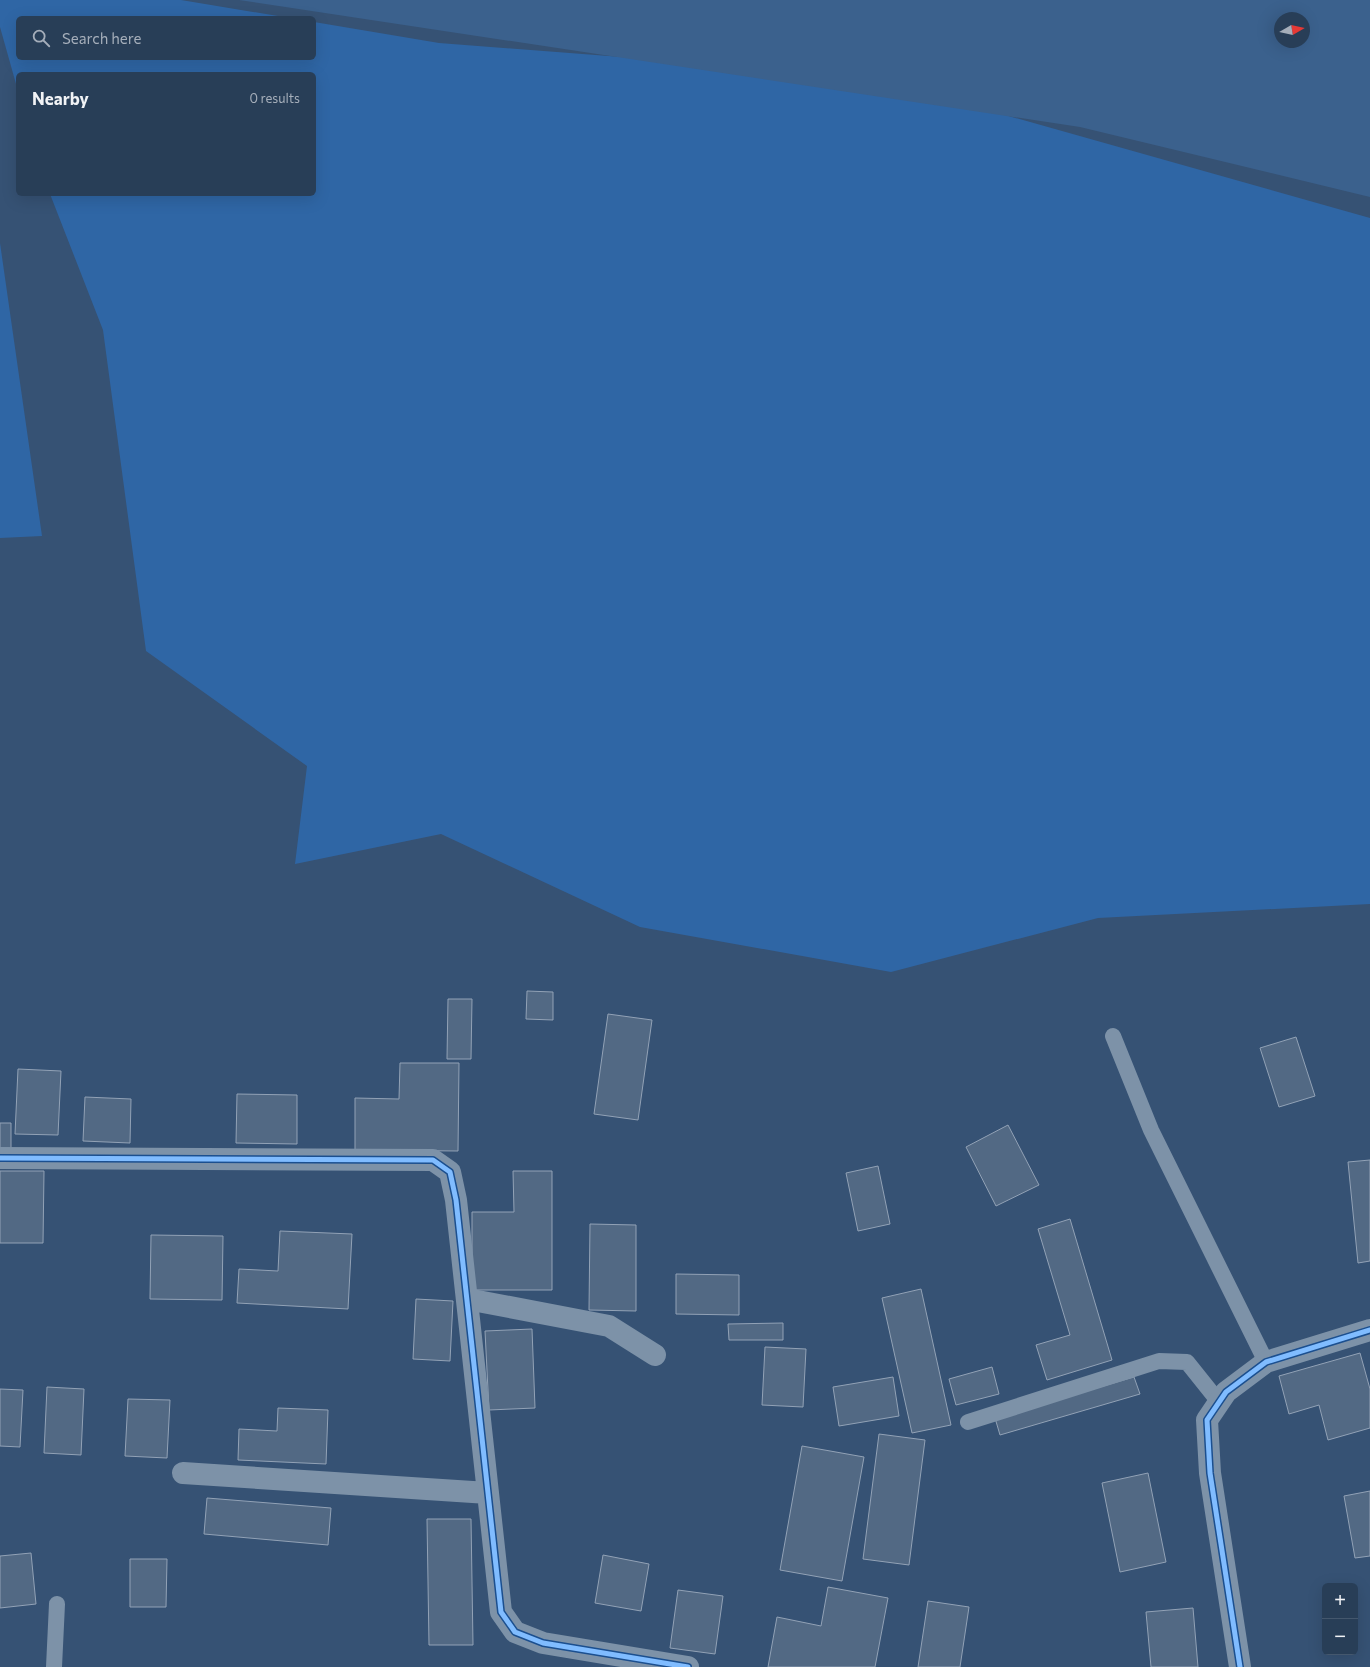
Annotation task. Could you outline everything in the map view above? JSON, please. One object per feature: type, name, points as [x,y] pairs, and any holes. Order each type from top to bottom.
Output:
[{"type":"street","points":[[0,1158],[434,1160],[450,1172],[456,1200],[501,1612],[515,1632],[543,1643],[676,1666]]},
{"type":"street","points":[[467,1299],[609,1326],[655,1355]]},
{"type":"street","points":[[1240,1667],[1210,1473],[1207,1420],[1226,1392],[1266,1362],[1369,1332]]},
{"type":"street","points":[[182,1473],[488,1493]]},
{"type":"lane","points":[[1113,1036],[1151,1130],[1266,1362]]},
{"type":"lane","points":[[968,1422],[1159,1361],[1186,1362],[1219,1402]]},
{"type":"lane","points":[[54,1667],[57,1604]]},
{"type":"shaded area","points":[[0,0],[181,0],[278,16],[16,16],[16,60],[316,60],[316,22],[439,43],[867,76],[1370,218],[1370,904],[1098,918],[891,972],[640,927],[441,834],[295,864],[307,766],[146,651],[103,330],[51,196],[316,196],[316,72],[16,72],[16,84],[0,27]]},
{"type":"shaded area","points":[[239,0],[1370,0],[1370,197],[1080,127]]},
{"type":"shaded area","points":[[0,243],[42,536],[0,538]]},
{"type":"building","points":[[527,991],[553,992],[553,1020],[526,1019]]},
{"type":"building","points":[[448,999],[472,999],[471,1059],[447,1059]]},
{"type":"building","points":[[608,1014],[652,1020],[638,1120],[594,1114]]},
{"type":"building","points":[[1296,1037],[1315,1096],[1279,1107],[1260,1048]]},
{"type":"building","points":[[400,1063],[459,1063],[458,1151],[355,1150],[355,1098],[399,1099]]},
{"type":"building","points":[[18,1069],[61,1071],[58,1135],[15,1134]]},
{"type":"building","points":[[237,1094],[297,1095],[297,1144],[236,1143]]},
{"type":"building","points":[[85,1097],[131,1099],[130,1143],[83,1141]]},
{"type":"building","points":[[0,1123],[11,1123],[11,1151],[0,1150]]},
{"type":"building","points":[[1008,1125],[1039,1185],[996,1206],[966,1147]]},
{"type":"building","points":[[1370,1160],[1370,1261],[1358,1263],[1348,1162]]},
{"type":"building","points":[[878,1166],[890,1224],[858,1231],[846,1173]]},
{"type":"building","points":[[0,1171],[44,1171],[43,1243],[0,1243]]},
{"type":"building","points":[[513,1171],[552,1171],[552,1290],[472,1290],[472,1212],[514,1212]]},
{"type":"building","points":[[1070,1219],[1112,1360],[1047,1380],[1036,1345],[1070,1335],[1038,1229]]},
{"type":"building","points":[[590,1224],[636,1225],[636,1311],[589,1310]]},
{"type":"building","points":[[280,1231],[352,1234],[348,1309],[237,1303],[239,1269],[278,1271]]},
{"type":"building","points":[[151,1235],[223,1236],[222,1300],[150,1299]]},
{"type":"building","points":[[676,1274],[739,1275],[739,1315],[676,1314]]},
{"type":"building","points":[[921,1289],[951,1425],[912,1433],[882,1298]]},
{"type":"building","points":[[416,1299],[453,1301],[450,1361],[413,1359]]},
{"type":"building","points":[[783,1323],[783,1340],[729,1340],[728,1324]]},
{"type":"building","points":[[532,1329],[535,1408],[489,1410],[485,1331]]},
{"type":"building","points":[[765,1347],[806,1349],[803,1407],[762,1405]]},
{"type":"building","points":[[1360,1353],[1370,1389],[1370,1428],[1328,1440],[1319,1405],[1289,1414],[1279,1376]]},
{"type":"building","points":[[992,1367],[999,1394],[956,1405],[949,1379]]},
{"type":"building","points":[[893,1377],[899,1416],[839,1426],[833,1387]]},
{"type":"building","points":[[1134,1377],[1140,1394],[1000,1435],[995,1418]]},
{"type":"building","points":[[47,1387],[84,1389],[81,1455],[44,1453]]},
{"type":"building","points":[[0,1389],[23,1390],[20,1447],[0,1446]]},
{"type":"building","points":[[128,1399],[170,1400],[167,1458],[125,1456]]},
{"type":"building","points":[[278,1408],[328,1410],[326,1464],[238,1460],[239,1429],[277,1431]]},
{"type":"building","points":[[879,1434],[925,1440],[909,1565],[863,1559]]},
{"type":"building","points":[[802,1446],[864,1457],[842,1581],[780,1570]]},
{"type":"building","points":[[1148,1473],[1166,1562],[1120,1572],[1102,1483]]},
{"type":"building","points":[[1370,1491],[1370,1556],[1355,1558],[1344,1496]]},
{"type":"building","points":[[207,1498],[331,1508],[328,1545],[204,1534]]},
{"type":"building","points":[[427,1519],[471,1519],[473,1645],[429,1645]]},
{"type":"building","points":[[31,1553],[36,1604],[0,1608],[0,1556]]},
{"type":"building","points":[[603,1555],[649,1564],[641,1611],[595,1603]]},
{"type":"building","points":[[130,1559],[167,1559],[166,1607],[130,1607]]},
{"type":"building","points":[[828,1587],[888,1598],[875,1667],[768,1667],[777,1617],[821,1626]]},
{"type":"building","points":[[678,1590],[723,1596],[715,1654],[670,1648]]},
{"type":"building","points":[[928,1601],[969,1607],[960,1667],[918,1667]]},
{"type":"building","points":[[1193,1608],[1198,1667],[1151,1667],[1146,1612]]},
{"type":"cycle path","points":[[0,1158],[433,1160],[450,1172],[456,1200],[501,1612],[515,1632],[543,1643],[688,1667]]},
{"type":"cycle path","points":[[1240,1667],[1210,1473],[1207,1420],[1226,1392],[1266,1362],[1370,1330]]}]
